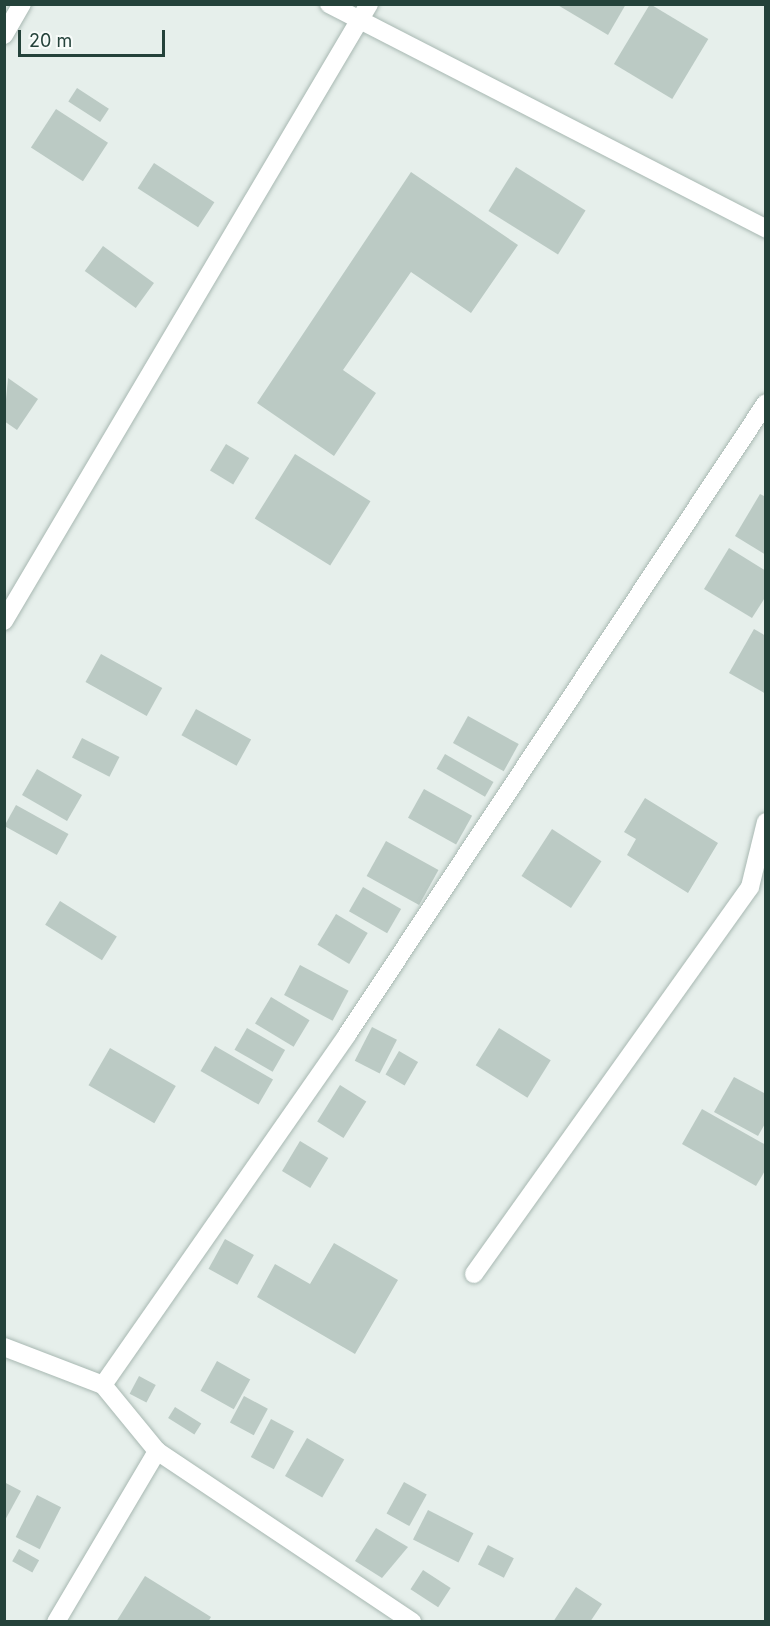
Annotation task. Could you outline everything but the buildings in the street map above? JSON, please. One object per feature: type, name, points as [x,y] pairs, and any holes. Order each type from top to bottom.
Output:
[{"type":"street","points":[[4,35],[22,4]]},
{"type":"street","points":[[329,4],[358,23],[765,229]]},
{"type":"street","points":[[4,621],[369,4]]},
{"type":"street","points":[[103,1385],[347,1035],[765,402]]},
{"type":"street","points":[[474,1274],[750,887],[765,822]]},
{"type":"street","points":[[4,1347],[103,1385],[157,1451],[405,1620]]},
{"type":"street","points":[[56,1622],[157,1451]]}]
